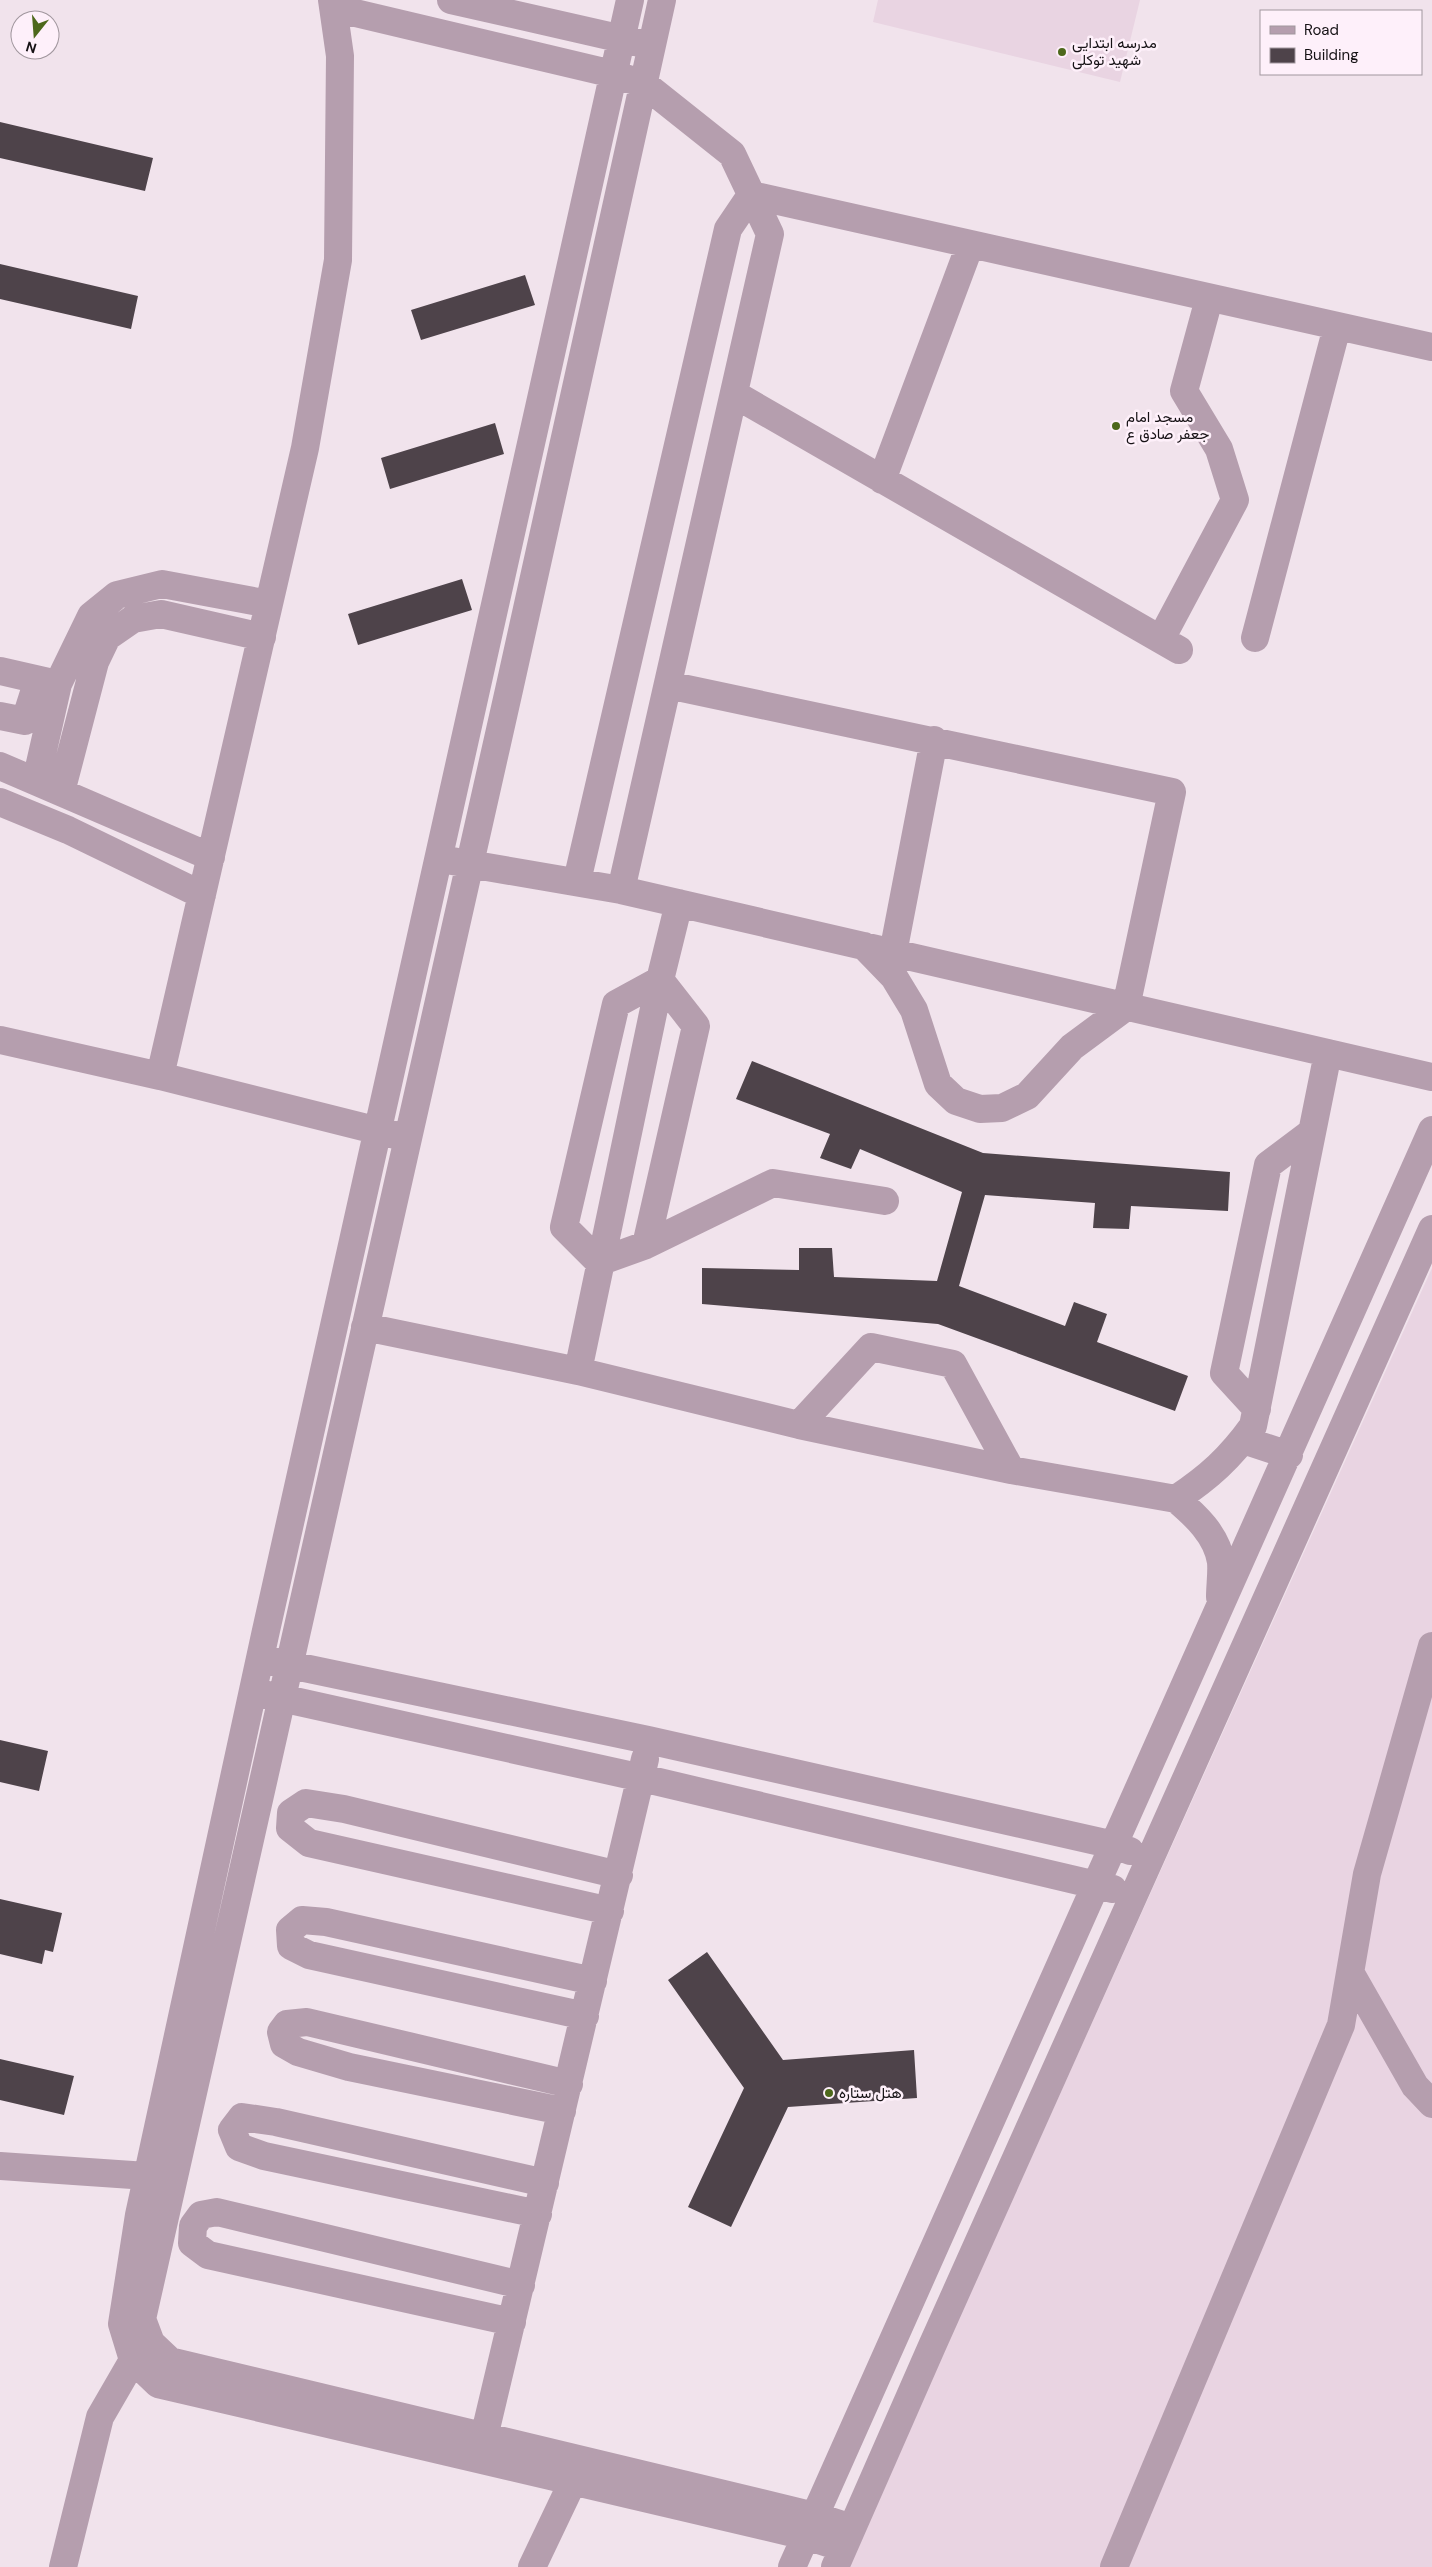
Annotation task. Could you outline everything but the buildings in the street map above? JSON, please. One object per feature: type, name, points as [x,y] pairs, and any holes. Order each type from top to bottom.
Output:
[{"type":"lane","points":[[451,0],[652,46]]},
{"type":"lane","points":[[630,0],[260,1658],[147,2176],[139,2214],[122,2324],[133,2360],[158,2384],[481,2449],[811,2526],[844,2548],[1133,1895],[1432,1229]]},
{"type":"lane","points":[[662,0],[470,865],[142,2319],[151,2343],[170,2361],[481,2449],[573,2481],[811,2526]]},
{"type":"lane","points":[[160,1076],[305,448],[338,260],[340,56],[333,4],[613,74],[644,84],[732,154],[770,234],[621,890]]},
{"type":"lane","points":[[751,195],[1432,348]]},
{"type":"lane","points":[[577,881],[728,229],[751,195]]},
{"type":"lane","points":[[882,480],[970,245]]},
{"type":"lane","points":[[734,394],[1170,644],[1235,500],[1219,449],[1184,391],[1209,298]]},
{"type":"lane","points":[[1255,638],[1337,327]]},
{"type":"lane","points":[[0,716],[25,721],[91,616],[117,595],[162,584],[269,604]]},
{"type":"lane","points":[[61,792],[95,662],[107,637],[133,619],[161,614],[262,637]]},
{"type":"lane","points":[[0,671],[48,682]]},
{"type":"lane","points":[[36,781],[48,682]]},
{"type":"lane","points":[[668,685],[1172,792],[1126,1006],[1072,1047],[1027,1096],[1002,1108],[980,1110],[956,1101],[938,1084],[914,1010],[894,977],[864,946]]},
{"type":"lane","points":[[893,953],[934,740]]},
{"type":"lane","points":[[0,766],[211,858]]},
{"type":"lane","points":[[0,802],[68,830],[202,895]]},
{"type":"lane","points":[[439,857],[470,865],[577,881],[621,890],[1432,1077]]},
{"type":"lane","points":[[578,1371],[599,1262],[660,980],[679,903]]},
{"type":"lane","points":[[646,1245],[696,1026],[660,980]]},
{"type":"lane","points":[[599,1262],[564,1227],[616,1004],[660,980]]},
{"type":"lane","points":[[0,1040],[160,1076],[408,1138]]},
{"type":"lane","points":[[1176,1499],[1209,1477],[1231,1456],[1253,1426],[1328,1053]]},
{"type":"lane","points":[[792,2567],[1289,1455],[1432,1130]]},
{"type":"lane","points":[[1257,1409],[1224,1373],[1268,1165],[1312,1132]]},
{"type":"lane","points":[[599,1262],[646,1245],[773,1183],[885,1201]]},
{"type":"lane","points":[[365,1328],[578,1371],[798,1425],[1010,1470],[1176,1499],[1194,1514],[1210,1535],[1221,1561],[1220,1607]]},
{"type":"lane","points":[[798,1425],[870,1347],[953,1364],[1010,1470]]},
{"type":"lane","points":[[1243,1440],[1289,1455]]},
{"type":"lane","points":[[1114,2567],[1341,2025],[1367,1874],[1432,1646]]},
{"type":"lane","points":[[260,1658],[648,1740],[1114,1845],[1150,1858]]},
{"type":"lane","points":[[253,1691],[878,1832],[1097,1883],[1133,1895]]},
{"type":"lane","points":[[481,2449],[642,1778],[648,1740]]},
{"type":"lane","points":[[878,1832],[888,1794]]},
{"type":"lane","points":[[610,1911],[309,1843],[290,1828],[291,1813],[306,1803],[344,1809],[619,1875]]},
{"type":"lane","points":[[585,2016],[309,1955],[291,1946],[290,1930],[302,1920],[326,1922],[594,1981]]},
{"type":"lane","points":[[1351,1974],[1415,2086],[1432,2104]]},
{"type":"lane","points":[[562,2111],[349,2066],[298,2052],[284,2044],[281,2032],[287,2024],[307,2022],[569,2084]]},
{"type":"lane","points":[[538,2214],[264,2156],[239,2148],[232,2130],[242,2117],[276,2122],[545,2183]]},
{"type":"lane","points":[[0,2166],[147,2176]]},
{"type":"lane","points":[[512,2322],[208,2254],[192,2243],[193,2226],[201,2215],[217,2212],[521,2285]]},
{"type":"lane","points":[[63,2567],[100,2417],[133,2360]]},
{"type":"lane","points":[[532,2567],[573,2481]]},
{"type":"shaded area","name":"مدرسه ابتدایی شهید توکلی","points":[[878,0],[1140,0],[1120,82],[873,22]]},
{"type":"shaded area","points":[[1432,1268],[1432,2567],[847,2567]]},
{"type":"place","name":"مدرسه ابتدایی شهید توکلی","points":[[1062,52]]},
{"type":"place","name":"مسجد امام جعفر صادق ع","points":[[1116,426]]},
{"type":"place","name":"هتل ستاره","points":[[829,2093]]}]
